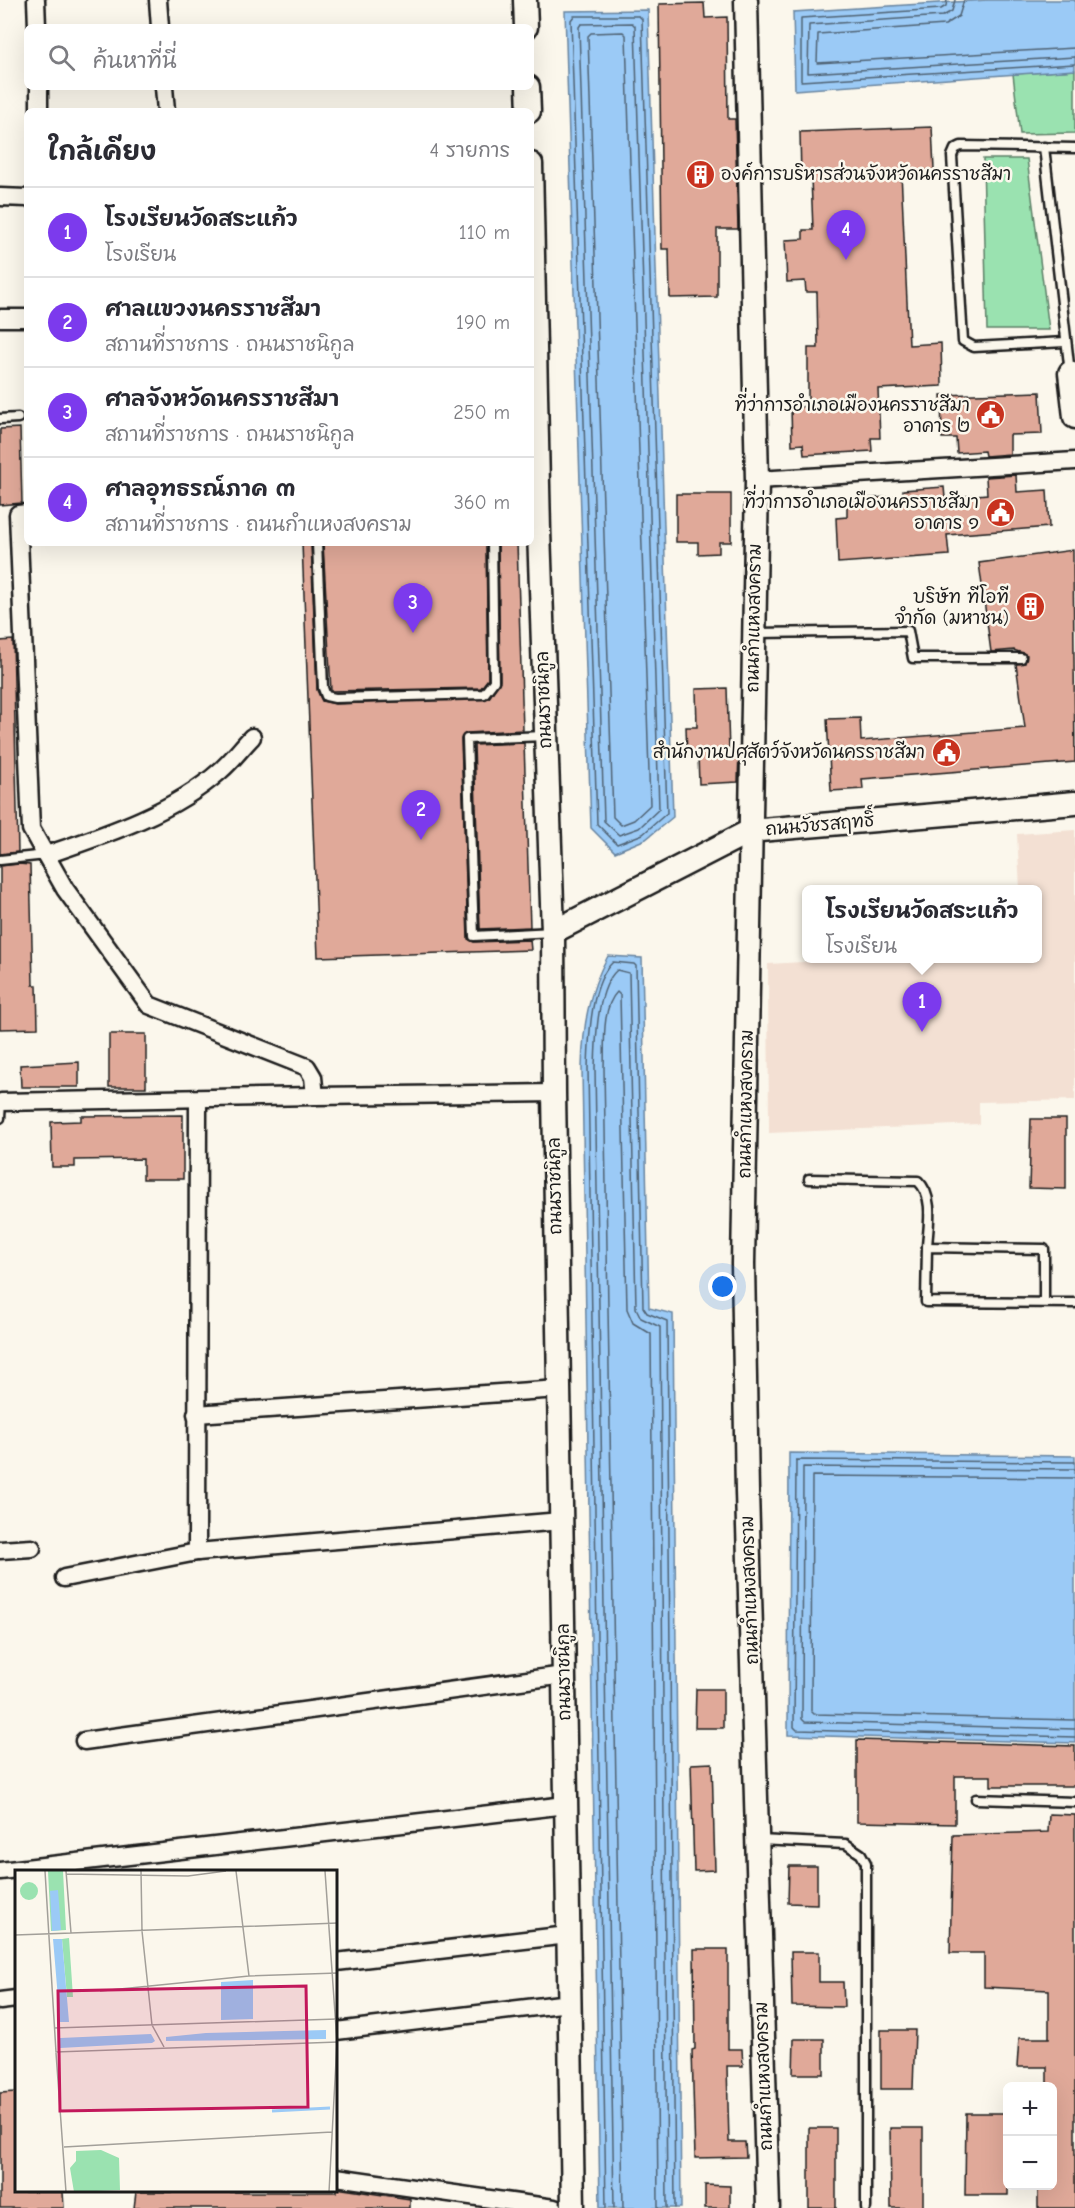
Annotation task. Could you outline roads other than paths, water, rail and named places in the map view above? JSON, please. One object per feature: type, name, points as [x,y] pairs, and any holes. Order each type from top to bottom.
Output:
[{"type":"street","points":[[36,0],[37,24]]},
{"type":"street","points":[[158,0],[160,24]]},
{"type":"street","points":[[525,0],[526,24]]},
{"type":"street","name":"ถนนกำแหงสงคราม","points":[[746,0],[757,480],[743,1264],[768,2208]]},
{"type":"street","points":[[39,90],[39,108]]},
{"type":"street","points":[[164,90],[166,108]]},
{"type":"street","points":[[528,90],[529,108]]},
{"type":"street","points":[[0,198],[24,198]]},
{"type":"street","points":[[0,318],[24,318]]},
{"type":"street","name":"ถนนราชนิกูล","points":[[534,328],[545,736],[553,932],[573,2208]]},
{"type":"street","points":[[1072,372],[1075,417]]},
{"type":"street","points":[[757,480],[1075,461]]},
{"type":"street","points":[[24,513],[18,514],[31,829],[65,889],[149,1005],[307,1067],[313,1077],[315,1096]]},
{"type":"street","points":[[45,855],[93,839],[174,803],[220,772],[252,737]]},
{"type":"street","name":"ถนนวัชรสฤทธิ์","points":[[553,932],[750,831],[1075,803]]},
{"type":"street","points":[[0,1106],[315,1096],[554,1093]]},
{"type":"street","points":[[196,1552],[198,1100]]},
{"type":"street","points":[[196,1414],[559,1389]]},
{"type":"street","points":[[64,1578],[196,1552],[561,1521]]},
{"type":"street","points":[[0,1550],[32,1548]]},
{"type":"street","points":[[84,1741],[564,1675]]},
{"type":"street","points":[[0,1871],[566,1805]]},
{"type":"street","points":[[338,1962],[568,1935]]},
{"type":"street","points":[[0,2001],[15,1999]]},
{"type":"street","points":[[338,2031],[569,2003]]},
{"type":"street","points":[[338,2177],[554,2208]]},
{"type":"lane","points":[[1065,342],[974,347],[963,341],[952,156],[955,149],[961,146],[1075,148]]},
{"type":"lane","points":[[1044,147],[1065,342],[1072,372]]},
{"type":"lane","points":[[0,419],[18,418]]},
{"type":"lane","points":[[317,546],[322,688],[326,696],[335,698],[484,694],[490,689],[494,681],[492,546]]},
{"type":"lane","points":[[754,633],[908,631],[915,659],[1021,658]]},
{"type":"lane","points":[[545,736],[467,739],[474,936],[553,932]]},
{"type":"lane","points":[[0,860],[45,855]]},
{"type":"lane","points":[[808,1179],[918,1181],[924,1189],[928,1205],[926,1302],[1075,1304]]},
{"type":"lane","points":[[927,1247],[1044,1249],[1044,1303]]},
{"type":"lane","points":[[976,1799],[1075,1802]]},
{"type":"lane","points":[[757,1840],[846,1844],[861,1854],[866,1863],[866,2208]]},
{"type":"water","points":[[987,0],[1075,0],[1075,70],[795,90],[793,12]]},
{"type":"water","points":[[648,10],[673,817],[646,839],[615,852],[591,828],[565,11]]},
{"type":"water","points":[[608,956],[642,958],[649,1308],[673,1314],[681,2208],[600,2208],[582,1068],[591,996]]},
{"type":"water","points":[[789,1453],[1075,1456],[1075,1743],[788,1735]]},
{"type":"place","name":"องค์การบริหารส่วนจังหวัดนครราชสีมา","points":[[700,174]]},
{"type":"place","name":"ศาลอุทธรณ์ภาค ๓","points":[[846,260]]},
{"type":"place","name":"ที่ว่าการอำเภอเมืองนครราชสีมา อาคาร ๒","points":[[991,415]]},
{"type":"place","name":"ที่ว่าการอำเภอเมืองนครราชสีมา อาคาร ๑","points":[[1000,512]]},
{"type":"place","name":"บริษัท ทีโอที จำกัด (มหาชน)","points":[[1030,607]]},
{"type":"place","name":"ศาลจังหวัดนครราชสีมา","points":[[413,633]]},
{"type":"place","name":"สำนักงานปศุสัตว์จังหวัดนครราชสีมา","points":[[946,752]]},
{"type":"place","name":"ศาลแขวงนครราชสีมา","points":[[421,840]]},
{"type":"place","name":"โรงเรียนวัดสระแก้ว","points":[[922,1032]]}]
